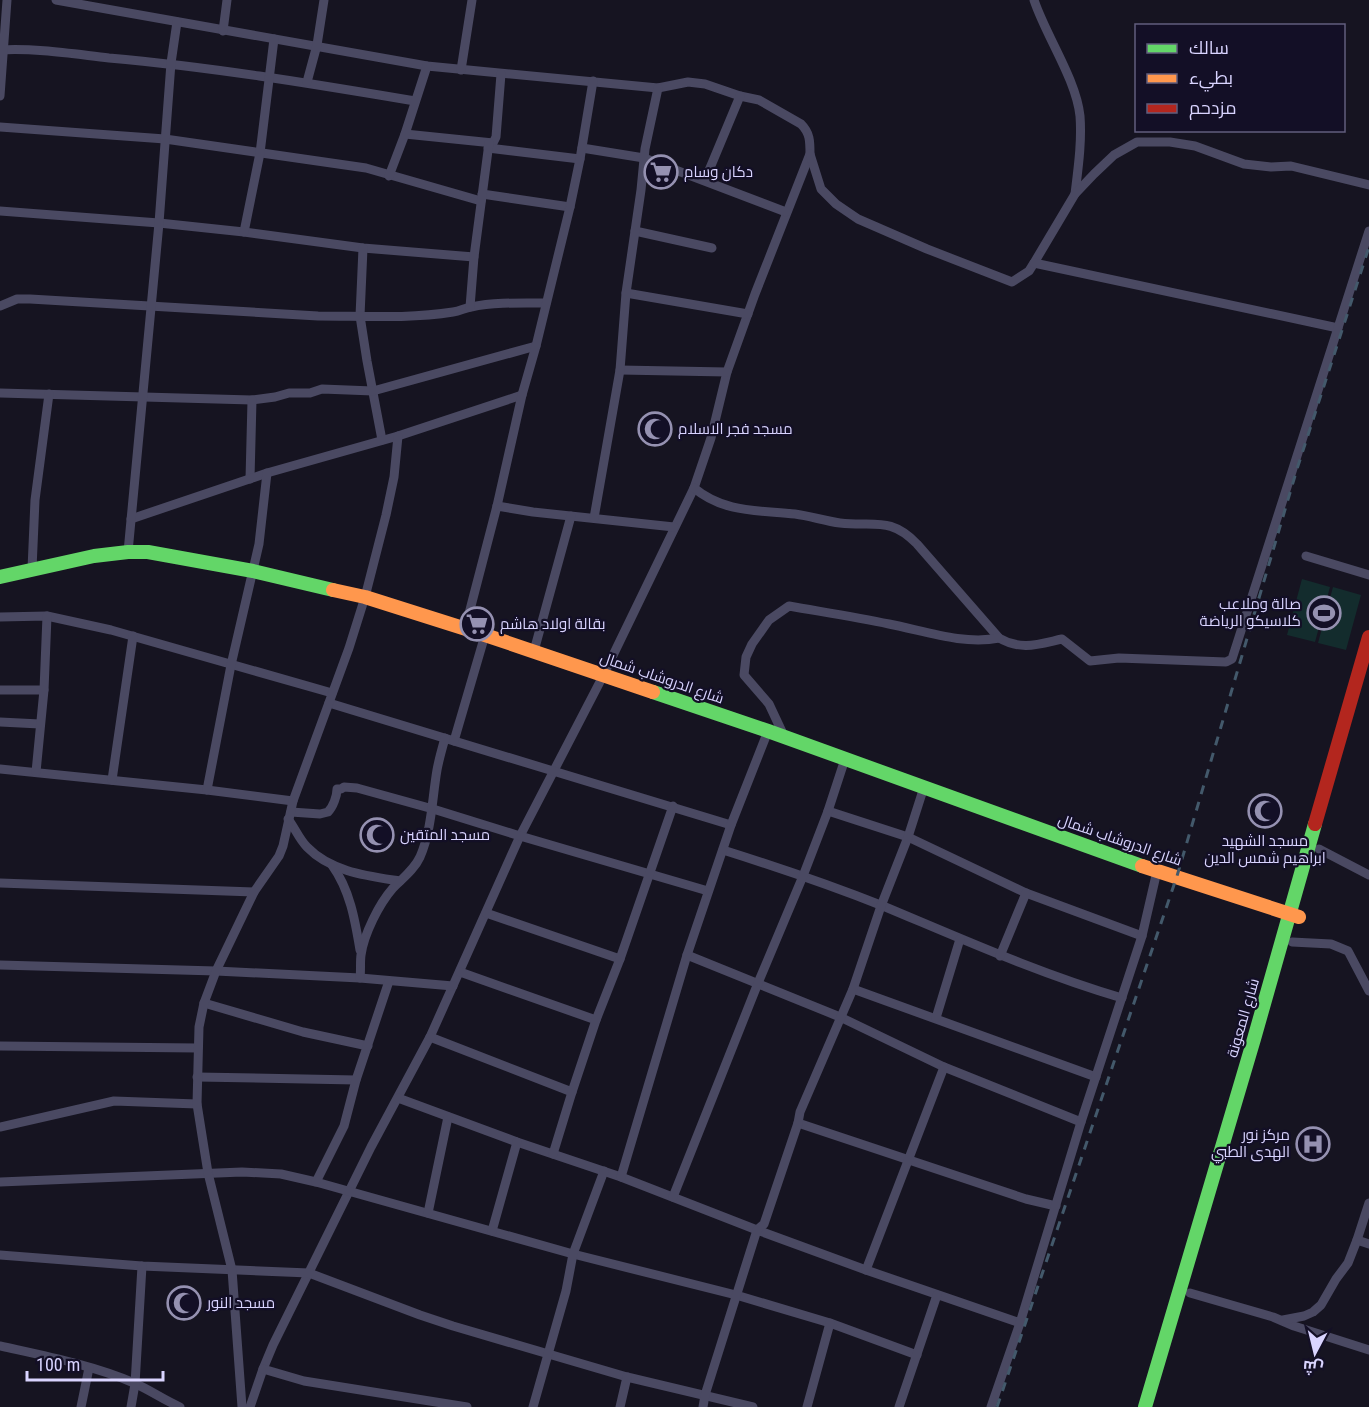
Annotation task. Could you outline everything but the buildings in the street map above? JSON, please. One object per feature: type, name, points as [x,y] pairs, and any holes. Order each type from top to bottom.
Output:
[{"type":"main road","name":"شارع الدروشاب شمال","points":[[0,577],[94,556],[148,552],[365,597],[465,628],[784,736],[1157,871],[1294,915]]},
{"type":"main road","name":"شارع المعونة","points":[[1145,1407],[1294,915],[1369,637]]},
{"type":"main road","name":"شارع المعونة","points":[[1157,1407],[1292,942],[1294,915],[1319,849],[1369,678]]},
{"type":"street","points":[[0,96],[7,0]]},
{"type":"street","points":[[56,0],[108,4],[223,31],[316,45],[427,66],[658,88],[688,82],[705,84],[759,100],[801,124],[810,138],[810,154],[821,189],[836,204],[858,219],[1012,282],[1029,271],[1075,195],[1114,155],[1137,142],[1170,142],[1195,146],[1244,164],[1271,167],[1292,166],[1369,185]]},
{"type":"street","points":[[223,31],[227,0]]},
{"type":"street","points":[[307,82],[324,0]]},
{"type":"street","points":[[461,70],[472,0]]},
{"type":"street","points":[[1034,0],[1071,85],[1080,114],[1075,195]]},
{"type":"street","points":[[128,552],[159,223],[171,63],[177,22]]},
{"type":"street","points":[[244,232],[260,153],[274,39]]},
{"type":"street","points":[[2,50],[171,63],[307,82],[415,101]]},
{"type":"street","points":[[389,176],[427,66]]},
{"type":"street","points":[[488,145],[493,143],[496,137],[501,74]]},
{"type":"street","points":[[465,628],[570,207],[593,81]]},
{"type":"street","points":[[594,518],[620,369],[626,293],[644,158],[658,88]]},
{"type":"street","points":[[705,180],[740,96]]},
{"type":"street","points":[[0,127],[165,139],[366,168],[389,176],[482,198],[570,207]]},
{"type":"street","points":[[405,134],[580,159]]},
{"type":"street","points":[[470,307],[488,145]]},
{"type":"street","points":[[582,148],[644,158],[786,212]]},
{"type":"street","points":[[250,1407],[273,1345],[371,1147],[430,1037],[520,836],[603,676],[694,488],[711,438],[727,372],[747,314],[810,154]]},
{"type":"street","points":[[0,212],[159,223],[363,248],[474,257]]},
{"type":"street","points":[[635,231],[712,248]]},
{"type":"street","points":[[694,488],[721,505],[738,509],[798,514],[841,523],[890,525],[899,529],[917,544],[999,638],[1017,646],[1029,646],[1062,639],[1090,661],[1119,658],[1226,662],[1232,659],[1369,231]]},
{"type":"street","points":[[363,248],[360,316],[382,440]]},
{"type":"street","points":[[1034,263],[1338,328]]},
{"type":"street","points":[[626,293],[747,314]]},
{"type":"street","points":[[0,306],[17,299],[30,299],[318,316],[400,316],[454,312],[470,307],[546,303]]},
{"type":"street","points":[[0,393],[252,400],[289,393],[310,393],[322,389],[373,391],[536,346]]},
{"type":"street","points":[[620,369],[727,372]]},
{"type":"street","points":[[32,569],[35,500],[49,394]]},
{"type":"street","points":[[131,519],[267,473],[398,436],[522,395]]},
{"type":"street","points":[[250,479],[252,400]]},
{"type":"street","points":[[242,1407],[232,1270],[208,1173],[197,1104],[199,1027],[204,1003],[216,971],[254,892],[281,851],[293,801],[349,648],[365,597],[394,477],[398,436]]},
{"type":"street","points":[[207,790],[231,665],[259,544],[267,473]]},
{"type":"street","points":[[497,506],[674,527]]},
{"type":"street","points":[[534,651],[571,516]]},
{"type":"street","points":[[1306,556],[1369,576]]},
{"type":"street","points":[[784,736],[769,704],[744,675],[746,657],[752,644],[769,620],[789,606],[954,638],[985,641],[999,638]]},
{"type":"street","points":[[0,616],[47,615],[133,636],[332,693]]},
{"type":"street","points":[[36,772],[44,690],[47,615]]},
{"type":"street","points":[[360,978],[364,940],[379,909],[391,890],[416,865],[421,855],[433,808],[437,771],[485,635]]},
{"type":"street","points":[[112,780],[133,636]]},
{"type":"street","points":[[0,690],[44,690]]},
{"type":"street","points":[[329,703],[731,825]]},
{"type":"street","points":[[0,722],[40,724]]},
{"type":"street","points":[[621,1177],[708,891],[768,731]]},
{"type":"street","points":[[674,1197],[758,983],[803,876],[845,759]]},
{"type":"street","points":[[0,769],[293,801]]},
{"type":"street","points":[[290,815],[328,812],[332,807],[337,789],[344,787],[357,789],[433,808],[708,891]]},
{"type":"street","points":[[703,1407],[757,1230],[764,1224],[800,1112],[854,988],[924,787]]},
{"type":"street","points":[[553,1154],[596,1020],[620,959],[673,806]]},
{"type":"street","points":[[828,811],[908,837],[1026,893],[1142,936]]},
{"type":"street","points":[[290,815],[305,845],[332,865],[351,872],[400,881]]},
{"type":"street","points":[[1319,849],[1369,875]]},
{"type":"street","points":[[723,850],[803,876],[1000,956],[1122,998]]},
{"type":"street","points":[[332,865],[343,882],[356,923],[361,956]]},
{"type":"street","points":[[991,1407],[1020,1323],[1081,1122],[1142,936],[1157,871]]},
{"type":"street","points":[[0,883],[254,892]]},
{"type":"street","points":[[1000,956],[1026,893]]},
{"type":"street","points":[[486,914],[620,959]]},
{"type":"street","points":[[936,1018],[960,939]]},
{"type":"street","points":[[1292,942],[1331,944],[1348,951],[1369,991]]},
{"type":"street","points":[[687,956],[840,1017],[944,1067],[1081,1122]]},
{"type":"street","points":[[0,965],[216,971],[360,978],[453,986]]},
{"type":"street","points":[[460,972],[596,1020]]},
{"type":"street","points":[[316,1182],[344,1126],[356,1080],[389,981]]},
{"type":"street","points":[[854,988],[1096,1077]]},
{"type":"street","points":[[204,1003],[303,1032],[368,1046]]},
{"type":"street","points":[[430,1037],[572,1092]]},
{"type":"street","points":[[0,1046],[198,1048]]},
{"type":"street","points":[[866,1270],[944,1067]]},
{"type":"street","points":[[197,1077],[356,1080]]},
{"type":"street","points":[[398,1098],[621,1177],[866,1270],[1020,1323]]},
{"type":"street","points":[[0,1127],[114,1101],[197,1104]]},
{"type":"street","points":[[428,1213],[448,1117]]},
{"type":"street","points":[[798,1123],[1026,1199],[1056,1206]]},
{"type":"street","points":[[492,1231],[517,1142]]},
{"type":"street","points":[[533,1407],[566,1291],[573,1254],[604,1171]]},
{"type":"street","points":[[0,1182],[208,1173],[281,1174],[350,1191],[573,1254],[736,1295],[830,1323],[917,1355]]},
{"type":"street","points":[[1282,1320],[1310,1314],[1321,1305],[1346,1267],[1369,1203]]},
{"type":"street","points":[[1357,1240],[1369,1245]]},
{"type":"street","points":[[0,1255],[142,1266],[309,1273],[420,1315],[627,1377],[753,1407]]},
{"type":"street","points":[[131,1407],[135,1383],[142,1266]]},
{"type":"street","points":[[1190,1293],[1282,1320],[1369,1350]]},
{"type":"street","points":[[899,1407],[937,1295]]},
{"type":"street","points":[[807,1407],[830,1323]]},
{"type":"street","points":[[0,1346],[51,1357],[135,1383],[177,1406]]},
{"type":"street","points":[[81,1407],[89,1368]]},
{"type":"street","points":[[263,1369],[303,1380],[467,1407]]},
{"type":"street","points":[[620,1407],[627,1377]]},
{"type":"green space","points":[[1302,579],[1330,587],[1315,642],[1287,635]]},
{"type":"green space","points":[[1333,587],[1361,595],[1346,650],[1318,643]]},
{"type":"railway","points":[[997,1407],[1177,876],[1297,469],[1369,247]]},
{"type":"traffic: fast","points":[[0,577],[94,556],[148,552],[253,571],[333,590]]},
{"type":"traffic: fast","points":[[653,692],[768,731],[1142,866]]},
{"type":"traffic: fast","points":[[1145,1407],[1315,824]]},
{"type":"traffic: slow","points":[[333,590],[365,597],[485,635],[653,692]]},
{"type":"traffic: slow","points":[[1142,866],[1299,917]]},
{"type":"traffic: jam","points":[[1315,824],[1369,637]]},
{"type":"place","name":"دكان وسام","points":[[661,172]]},
{"type":"place","name":"مسجد فجر الاسلام","points":[[655,429]]},
{"type":"place","name":"صالة وملاعب كلاسيكو الرياضة","points":[[1324,613]]},
{"type":"place","name":"بقالة اولاد هاشم","points":[[477,624]]},
{"type":"place","name":"مسجد الشهيد ابراهيم شمس الدين","points":[[1265,811]]},
{"type":"place","name":"مسجد المتقين","points":[[377,835]]},
{"type":"place","name":"مركز نور الهدى الطبي","points":[[1313,1144]]},
{"type":"place","name":"مسجد النور","points":[[184,1303]]}]
